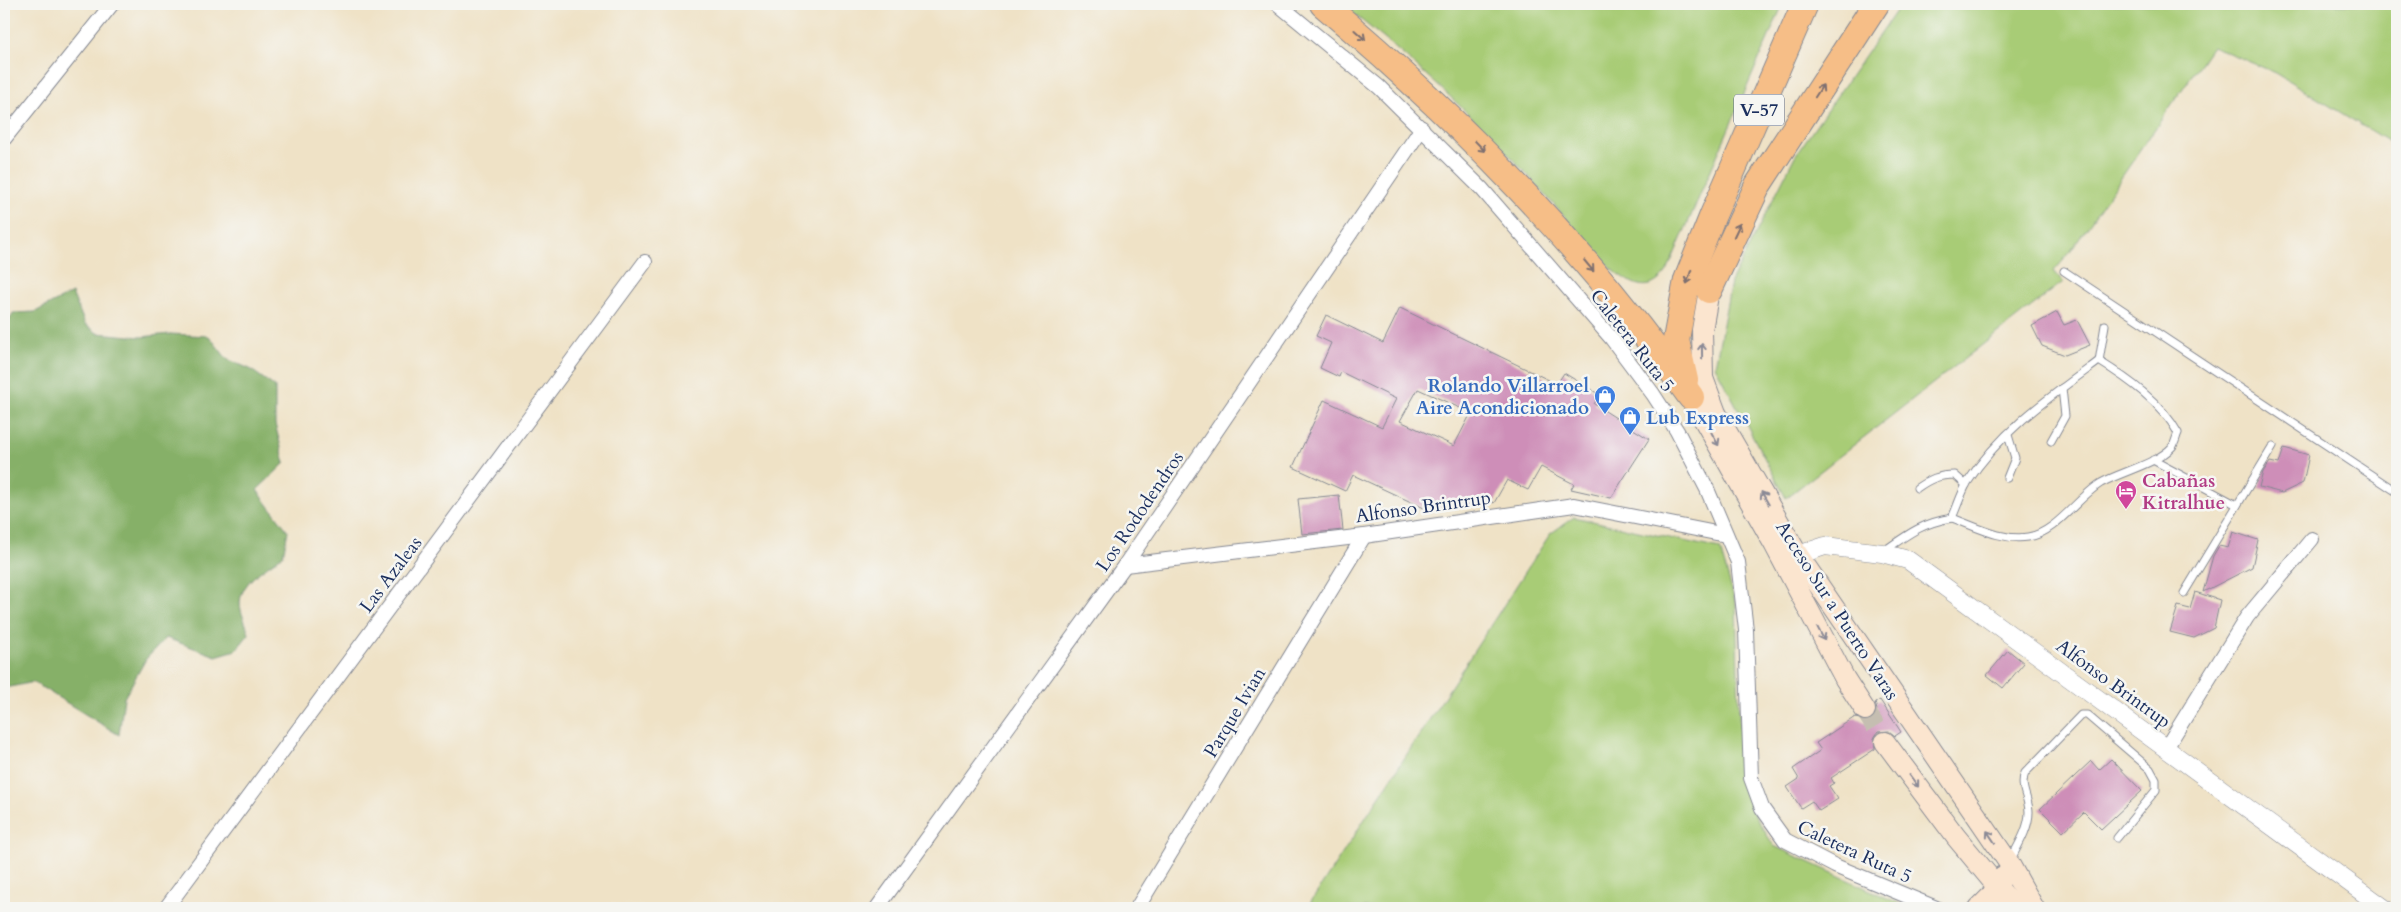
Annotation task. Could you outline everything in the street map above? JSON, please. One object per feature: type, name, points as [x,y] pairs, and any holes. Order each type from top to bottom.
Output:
[{"type":"highway","points":[[1323,4],[1466,132],[1512,179],[1570,242],[1651,340],[1691,397]]},
{"type":"highway","name":"V-57","points":[[1691,397],[1682,374],[1676,340],[1687,280],[1713,215],[1805,4]]},
{"type":"highway","points":[[1709,290],[1758,185],[1876,4]]},
{"type":"highway","name":"V-57","points":[[1709,290],[1713,215]]},
{"type":"main road","name":"Acceso Sur a Puerto Varas","points":[[1709,290],[1702,330],[1703,378],[1716,413],[1798,555],[2009,863],[2034,908]]},
{"type":"main road","name":"Acceso Sur a Puerto Varas","points":[[1691,397],[1864,710]]},
{"type":"main road","points":[[1885,742],[1956,837],[2015,908]]},
{"type":"main road","points":[[1979,908],[1997,886],[2009,863]]},
{"type":"street","points":[[4,139],[112,4]]},
{"type":"street","name":"Caletera Ruta 5","points":[[1278,4],[1379,87],[1482,189],[1612,339],[1653,394],[1690,456],[1707,489],[1738,562],[1746,630],[1751,778],[1762,808],[1785,840],[1835,866],[1936,908]]},
{"type":"street","name":"Los Rododendros","points":[[877,908],[1125,565],[1422,128]]},
{"type":"street","name":"Las Azaleas","points":[[166,908],[645,262]]},
{"type":"street","name":"Alfonso Brintrup","points":[[1125,565],[1364,536],[1574,505],[1726,535]]},
{"type":"street","name":"Parque Ivian","points":[[1137,908],[1364,536]]},
{"type":"street","points":[[2166,748],[2247,617],[2312,539]]},
{"type":"street","name":"Alfonso Brintrup","points":[[1798,555],[1825,546],[1882,553],[1908,560],[2384,908]]},
{"type":"lane","points":[[2064,271],[2397,492]]},
{"type":"lane","points":[[1952,518],[1966,485],[1984,460],[2038,405],[2099,361],[2104,325]]},
{"type":"lane","points":[[1882,553],[1911,531],[1930,522],[1952,518],[2008,539],[2031,537],[2057,522],[2099,484],[2131,468],[2153,460],[2173,446],[2178,433],[2164,413],[2125,378],[2099,361]]},
{"type":"lane","points":[[2051,441],[2064,416],[2062,388]]},
{"type":"lane","points":[[2007,478],[2015,458],[2008,435]]},
{"type":"lane","points":[[2184,593],[2272,446]]},
{"type":"lane","points":[[2153,460],[2237,505]]},
{"type":"lane","points":[[1917,488],[1931,478],[1940,475],[1954,475],[1966,485]]},
{"type":"lane","points":[[2009,863],[2023,835],[2029,812],[2022,781],[2025,773],[2081,715],[2087,715],[2150,769],[2156,780],[2156,790],[2117,838]]},
{"type":"green space","points":[[1341,4],[1783,4],[1667,271],[1656,282],[1642,285],[1623,278],[1609,267],[1519,165],[1470,116],[1407,58]]},
{"type":"green space","points":[[1901,4],[2397,4],[2397,147],[2276,73],[2212,46],[2068,255],[2054,271],[2063,282],[1786,498],[1715,366],[1731,282],[1795,156]]},
{"type":"green space","points":[[72,293],[85,324],[97,333],[141,337],[170,334],[209,336],[227,359],[250,369],[275,387],[275,424],[285,463],[257,490],[288,531],[283,555],[256,575],[245,587],[240,607],[249,634],[236,650],[216,656],[166,638],[146,659],[124,698],[119,735],[33,682],[4,687],[4,330],[13,313],[35,312]]},
{"type":"green space","points":[[1574,517],[1720,549],[1736,604],[1741,781],[1755,816],[1774,846],[1909,908],[1307,908],[1550,534]]},
{"type":"building","points":[[1400,308],[1557,384],[1564,373],[1600,395],[1594,404],[1649,439],[1611,498],[1571,489],[1574,484],[1541,467],[1528,490],[1507,480],[1494,503],[1482,497],[1476,505],[1441,509],[1428,502],[1424,508],[1353,475],[1345,491],[1293,467],[1324,400],[1382,427],[1396,399],[1341,372],[1339,377],[1320,368],[1331,343],[1316,336],[1326,315],[1383,343]],"holes":[[[1418,389],[1471,413],[1454,446],[1400,421]]]},
{"type":"building","points":[[2057,312],[2064,325],[2077,320],[2090,345],[2065,355],[2042,346],[2032,326]]},
{"type":"building","points":[[2284,448],[2309,455],[2303,483],[2282,493],[2259,487],[2263,472],[2270,462],[2279,464]]},
{"type":"building","points":[[1339,495],[1343,530],[1302,534],[1298,499]]},
{"type":"building","points":[[2233,532],[2258,540],[2252,567],[2203,592],[2213,556],[2219,546],[2228,548]]},
{"type":"building","points":[[2195,592],[2220,600],[2214,628],[2194,638],[2170,632],[2178,606],[2190,609]]},
{"type":"building","points":[[2008,650],[2024,663],[2003,688],[1987,675]]},
{"type":"building","points":[[1880,700],[1901,732],[1895,736],[1889,731],[1878,732],[1874,738],[1875,749],[1831,778],[1834,783],[1829,786],[1838,799],[1819,811],[1812,801],[1801,808],[1787,787],[1799,779],[1793,769],[1821,750],[1816,743],[1855,717],[1865,722],[1872,720],[1877,710],[1875,703]]},
{"type":"building","points":[[2111,759],[2142,791],[2101,829],[2084,812],[2063,832],[2040,809],[2091,761],[2099,770]]},
{"type":"tunnel","points":[[1865,710],[1885,742]]},
{"type":"place","name":"Rolando Villarroel Aire Acondicionado","points":[[1605,415]]},
{"type":"place","name":"Lub Express","points":[[1630,436]]},
{"type":"place","name":"Cabañas Kitralhue","points":[[2126,510]]}]
